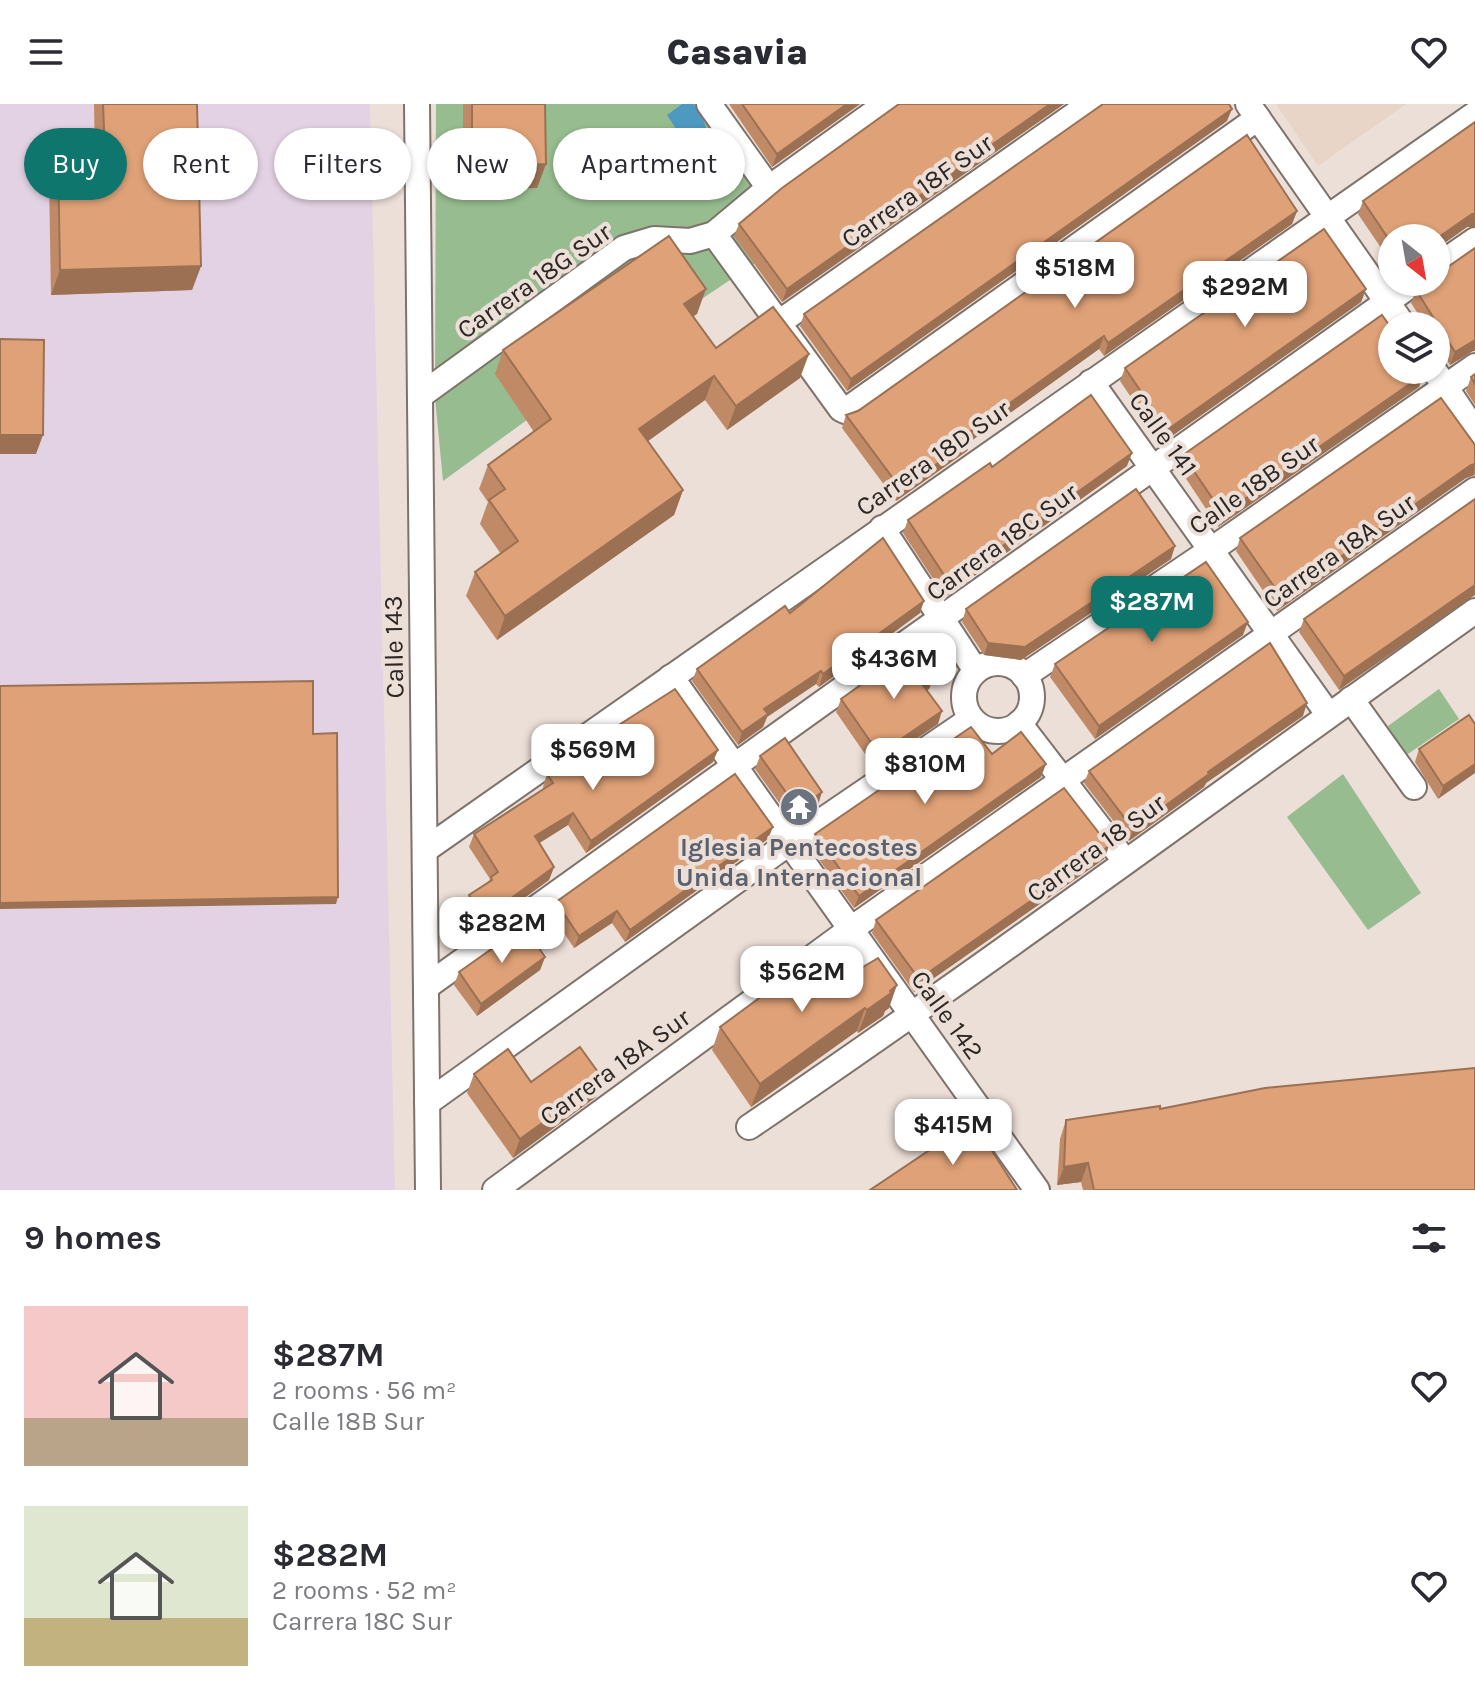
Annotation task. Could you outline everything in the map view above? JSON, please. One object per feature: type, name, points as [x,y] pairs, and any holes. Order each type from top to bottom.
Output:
[{"type":"street","name":"Calle 143","points":[[417,104],[428,1190]]},
{"type":"street","points":[[709,104],[769,188]]},
{"type":"street","points":[[886,104],[769,188],[714,234],[841,409],[848,410],[1253,111],[1394,312]]},
{"type":"street","name":"Carrera 18F Sur","points":[[777,324],[1090,104]]},
{"type":"street","name":"Carrera 18D Sur","points":[[425,850],[1475,114]]},
{"type":"street","name":"Carrera 18G Sur","points":[[420,396],[624,248],[654,239],[690,241],[714,234]]},
{"type":"street","points":[[1450,257],[1475,240]]},
{"type":"street","name":"Carrera 18C Sur","points":[[426,987],[1395,296]]},
{"type":"street","name":"Calle 18B Sur","points":[[1450,375],[1475,366]]},
{"type":"street","name":"Calle 141","points":[[1091,382],[1328,714]]},
{"type":"street","name":"Calle 18B Sur","points":[[1024,676],[1211,550],[1432,384]]},
{"type":"street","points":[[1444,384],[1475,431]]},
{"type":"street","name":"Carrera 18A Sur","points":[[495,1190],[851,929],[1475,490]]},
{"type":"street","points":[[882,528],[976,671]]},
{"type":"street","name":"Carrera 18 Sur","points":[[749,1127],[913,1016],[1475,611]]},
{"type":"street","points":[[1001,663],[1014,667],[1024,676],[1031,687],[1032,701],[1028,713],[1019,723],[1008,730],[994,731],[971,719],[965,707],[964,694],[967,682],[976,671],[1001,663]]},
{"type":"street","name":"Calle 142","points":[[671,677],[1037,1190]]},
{"type":"street","points":[[1351,699],[1414,787]]},
{"type":"street","points":[[427,1103],[789,843],[971,719]]},
{"type":"street","points":[[1019,723],[1125,861]]},
{"type":"shaded area","points":[[0,104],[370,104],[371,128],[274,128],[274,200],[372,200],[395,1190],[0,1190]]},
{"type":"shaded area","points":[[1276,104],[1406,104],[1318,166]]},
{"type":"green space","points":[[436,104],[718,104],[734,128],[553,128],[553,200],[745,200],[745,144],[761,168],[757,262],[594,371],[443,481],[435,398],[436,200],[537,200],[537,128],[436,128]]},
{"type":"green space","points":[[1439,689],[1459,719],[1405,756],[1388,726]]},
{"type":"green space","points":[[1343,774],[1421,893],[1368,930],[1287,817]]},
{"type":"water","points":[[682,104],[694,104],[706,128],[675,128],[667,115]]},
{"type":"building","points":[[103,104],[197,104],[198,128],[143,128],[143,200],[199,200],[201,266],[60,270],[59,200],[127,200],[127,128],[104,128]]},
{"type":"building","points":[[472,104],[545,104],[546,164],[537,164],[537,128],[472,128]]},
{"type":"building","points":[[742,104],[847,104],[777,154]]},
{"type":"building","points":[[899,104],[1050,104],[787,289],[739,224],[782,188]]},
{"type":"building","points":[[1103,104],[1229,104],[1232,109],[851,379],[804,314]]},
{"type":"building","points":[[1475,122],[1475,214],[1450,229],[1450,224],[1379,224],[1363,201]]},
{"type":"building","points":[[1247,135],[1297,211],[1108,343],[1104,336],[968,433],[972,439],[901,489],[846,415],[858,411]]},
{"type":"building","points":[[1324,229],[1366,289],[1167,430],[1125,368]]},
{"type":"building","points":[[669,236],[706,289],[684,304],[716,348],[773,307],[809,354],[736,406],[714,376],[639,429],[683,490],[505,616],[475,572],[518,541],[489,500],[505,489],[488,465],[551,419],[503,350]]},
{"type":"building","points":[[1475,248],[1475,340],[1455,352],[1450,344],[1450,312],[1430,312],[1420,296],[1450,296],[1450,265]]},
{"type":"building","points":[[1378,318],[1378,384],[1410,384],[1223,514],[1183,455]]},
{"type":"building","points":[[0,339],[44,340],[43,435],[0,435]]},
{"type":"building","points":[[1091,395],[1132,453],[950,584],[908,520],[990,463],[992,467]]},
{"type":"building","points":[[1441,398],[1475,445],[1475,464],[1282,598],[1240,538]]},
{"type":"building","points":[[1136,489],[1175,546],[1025,647],[988,643],[966,609]]},
{"type":"building","points":[[1475,499],[1475,585],[1344,676],[1304,619]]},
{"type":"building","points":[[883,538],[924,601],[823,674],[821,671],[764,709],[768,714],[742,732],[697,669],[785,606],[790,613]]},
{"type":"building","points":[[1206,562],[1248,622],[1099,726],[1055,664]]},
{"type":"building","points":[[1270,643],[1307,703],[1133,829],[1089,771]]},
{"type":"building","points":[[915,646],[934,676],[922,684],[942,711],[879,754],[841,699]]},
{"type":"building","points":[[313,681],[313,734],[337,733],[338,897],[0,903],[0,686]]},
{"type":"building","points":[[675,689],[718,750],[591,841],[573,813],[535,836],[554,867],[484,918],[469,895],[492,880],[491,877],[498,872],[474,834],[553,783],[547,774],[585,750],[583,748]]},
{"type":"building","points":[[1469,715],[1475,724],[1475,764],[1443,786],[1419,749]]},
{"type":"building","points":[[971,727],[992,754],[1021,732],[1046,764],[859,896],[815,834]]},
{"type":"building","points":[[785,738],[822,792],[798,809],[760,756]]},
{"type":"building","points":[[735,774],[773,827],[630,930],[617,911],[579,936],[556,902]]},
{"type":"building","points":[[1064,788],[1109,846],[919,979],[876,920]]},
{"type":"building","points":[[524,926],[545,957],[481,1004],[459,972]]},
{"type":"building","points":[[816,956],[833,985],[878,958],[897,985],[891,993],[867,1010],[865,1008],[760,1084],[720,1027]]},
{"type":"building","points":[[580,1047],[603,1079],[520,1139],[474,1074],[508,1049],[531,1082]]},
{"type":"building","points":[[1475,1068],[1475,1190],[1094,1190],[1088,1163],[1064,1167],[1066,1120],[1160,1106],[1160,1109],[1265,1088]]},
{"type":"building","points":[[973,1121],[1017,1190],[870,1190]]},
{"type":"place","name":"Iglesia Pentecostes Unida Internacional","points":[[799,807]]}]
